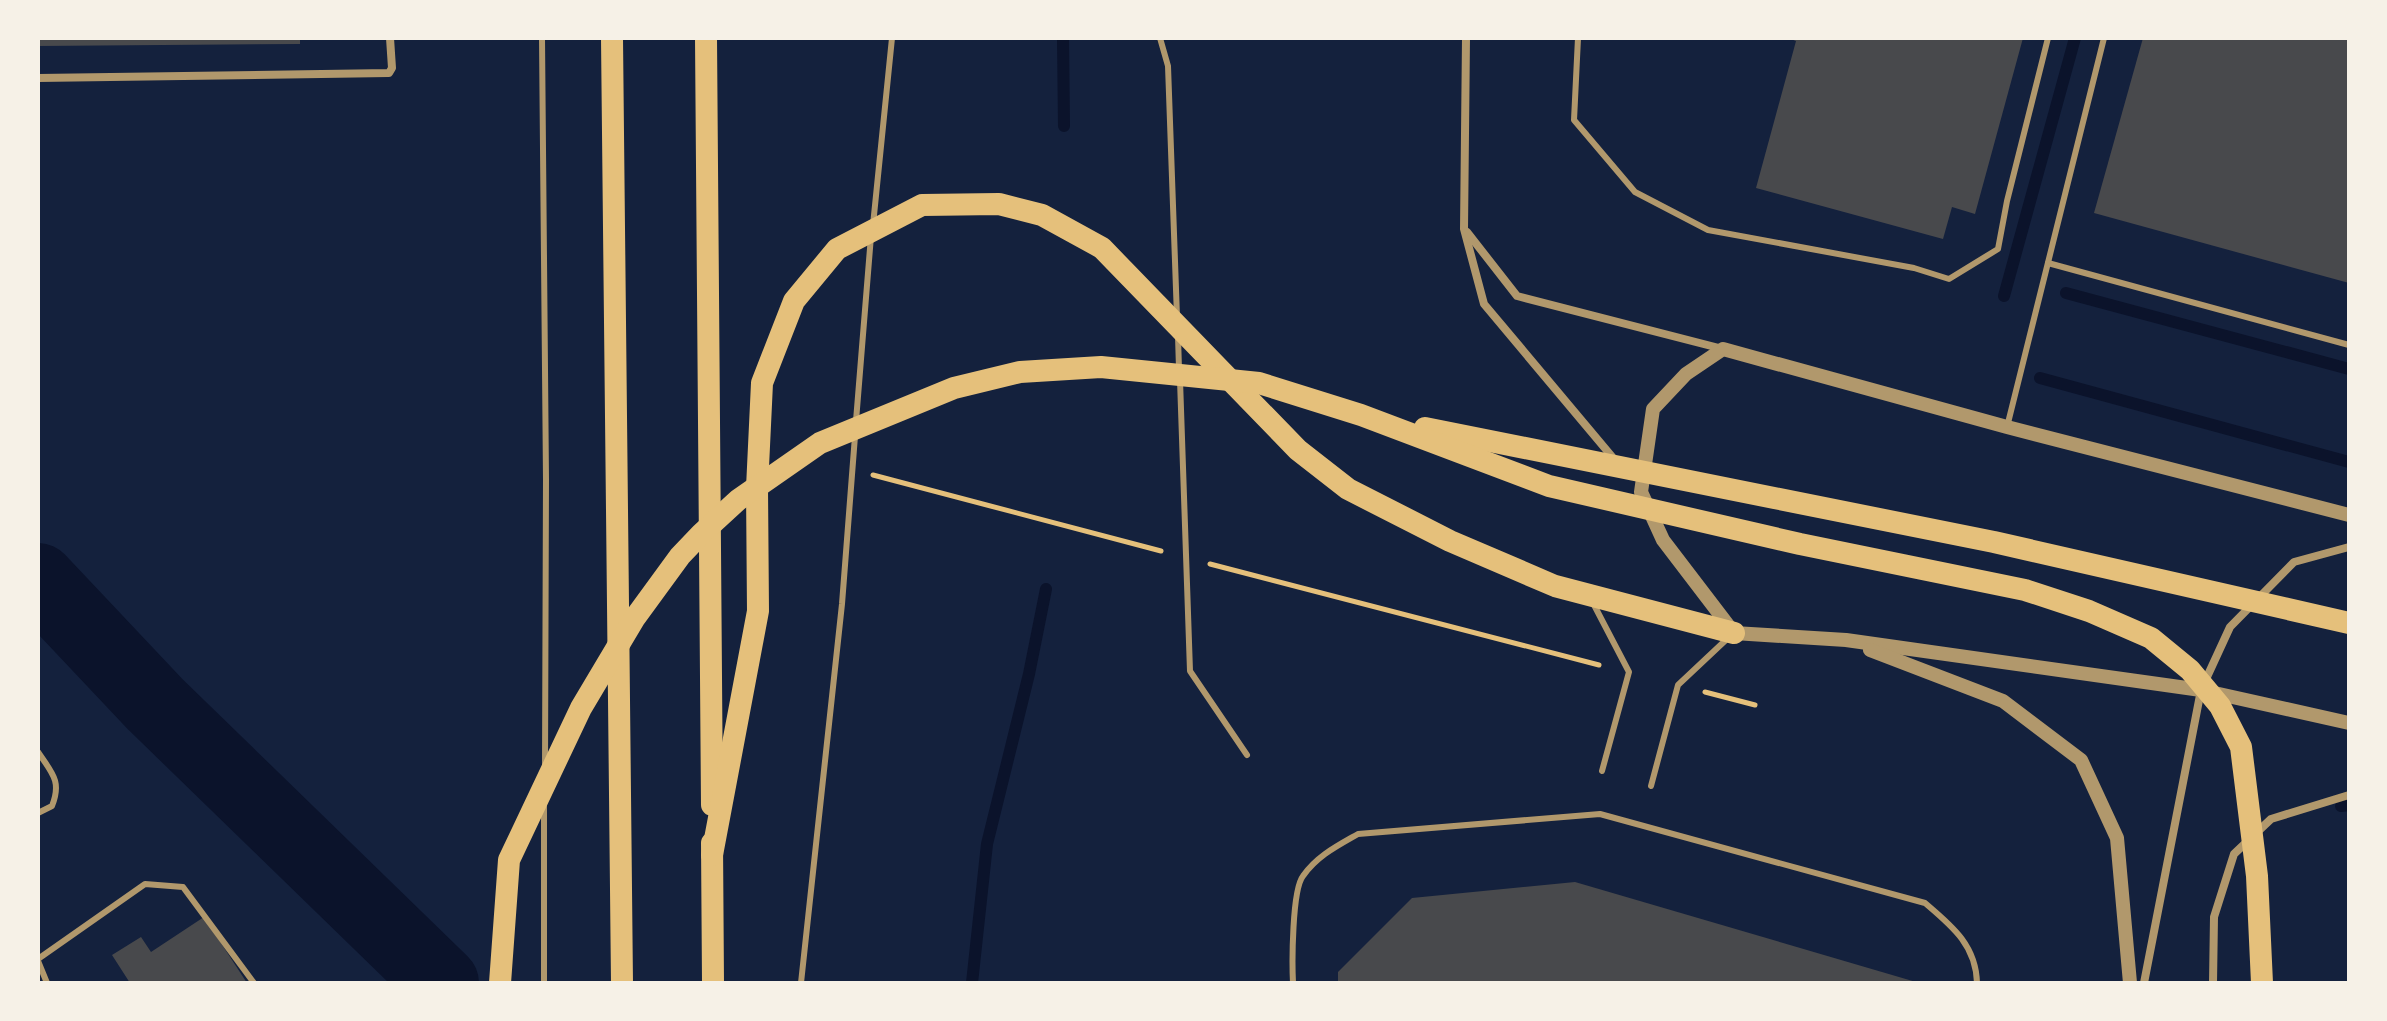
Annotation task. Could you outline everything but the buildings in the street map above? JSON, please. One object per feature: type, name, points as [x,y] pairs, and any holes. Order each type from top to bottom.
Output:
[{"type":"highway","points":[[612,38],[622,983]]},
{"type":"highway","points":[[706,38],[713,983]]},
{"type":"highway","points":[[712,855],[758,611],[757,488],[762,383],[794,301],[837,249],[922,205],[999,204],[1042,215],[1102,248],[1298,450],[1348,489],[1450,541],[1555,586],[1734,633]]},
{"type":"highway","points":[[500,983],[509,860],[581,708],[634,619],[680,556],[738,500],[820,443],[954,388],[1020,372],[1101,367],[1259,383],[1361,415],[1549,486],[1800,544],[2025,590],[2089,611],[2151,638],[2190,670],[2220,706],[2241,747],[2257,876],[2262,983]]},
{"type":"highway","points":[[1361,415],[1994,542],[2349,623]]},
{"type":"street","points":[[38,78],[389,73],[392,63],[390,38]]},
{"type":"street","points":[[1466,38],[1464,229],[1484,304],[1641,492],[1663,540],[1734,633],[1846,640],[2201,690],[2349,723]]},
{"type":"street","points":[[1464,229],[1517,296],[2349,515]]},
{"type":"street","points":[[1641,492],[1653,409],[1686,374],[1723,349]]},
{"type":"street","points":[[2144,983],[2201,690],[2230,627],[2294,562],[2349,547]]},
{"type":"street","points":[[1846,640],[2003,701],[2081,760],[2117,838],[2130,983]]},
{"type":"street","points":[[2213,983],[2214,917],[2234,854],[2271,819],[2349,795]]},
{"type":"lane","points":[[542,38],[546,479],[544,983]]},
{"type":"lane","points":[[801,983],[842,604],[868,269],[892,38]]},
{"type":"lane","points":[[1160,38],[1168,66],[1190,671],[1247,755]]},
{"type":"lane","points":[[1578,38],[1574,120],[1635,192],[1708,230],[1914,268],[1949,279],[1998,249],[2048,38]]},
{"type":"lane","points":[[2007,427],[2104,38]]},
{"type":"lane","points":[[2048,263],[2349,345]]},
{"type":"lane","points":[[1588,594],[1629,672],[1602,771]]},
{"type":"lane","points":[[1651,786],[1678,685],[1734,633]]},
{"type":"lane","points":[[38,752],[55,777],[57,792],[52,806],[38,813]]},
{"type":"lane","points":[[1293,983],[1292,952],[1300,879],[1324,853],[1358,834],[1600,814],[1925,903],[1958,931],[1976,967],[1977,983]]},
{"type":"lane","points":[[47,983],[38,960],[145,884],[183,887],[254,983]]},
{"type":"path","points":[[862,472],[1164,552]]},
{"type":"path","points":[[1195,560],[1629,672]]},
{"type":"path","points":[[1678,685],[1755,705]]},
{"type":"waterway","points":[[1063,38],[1064,126]]},
{"type":"waterway","points":[[2004,296],[2075,38]]},
{"type":"waterway","points":[[2066,293],[2349,369]]},
{"type":"waterway","points":[[2040,378],[2349,462]]},
{"type":"waterway","points":[[38,580],[155,704],[442,983]]},
{"type":"waterway","points":[[972,983],[987,844],[1029,674],[1046,589]]},
{"type":"waterway","points":[[2341,806],[2349,805]]}]
